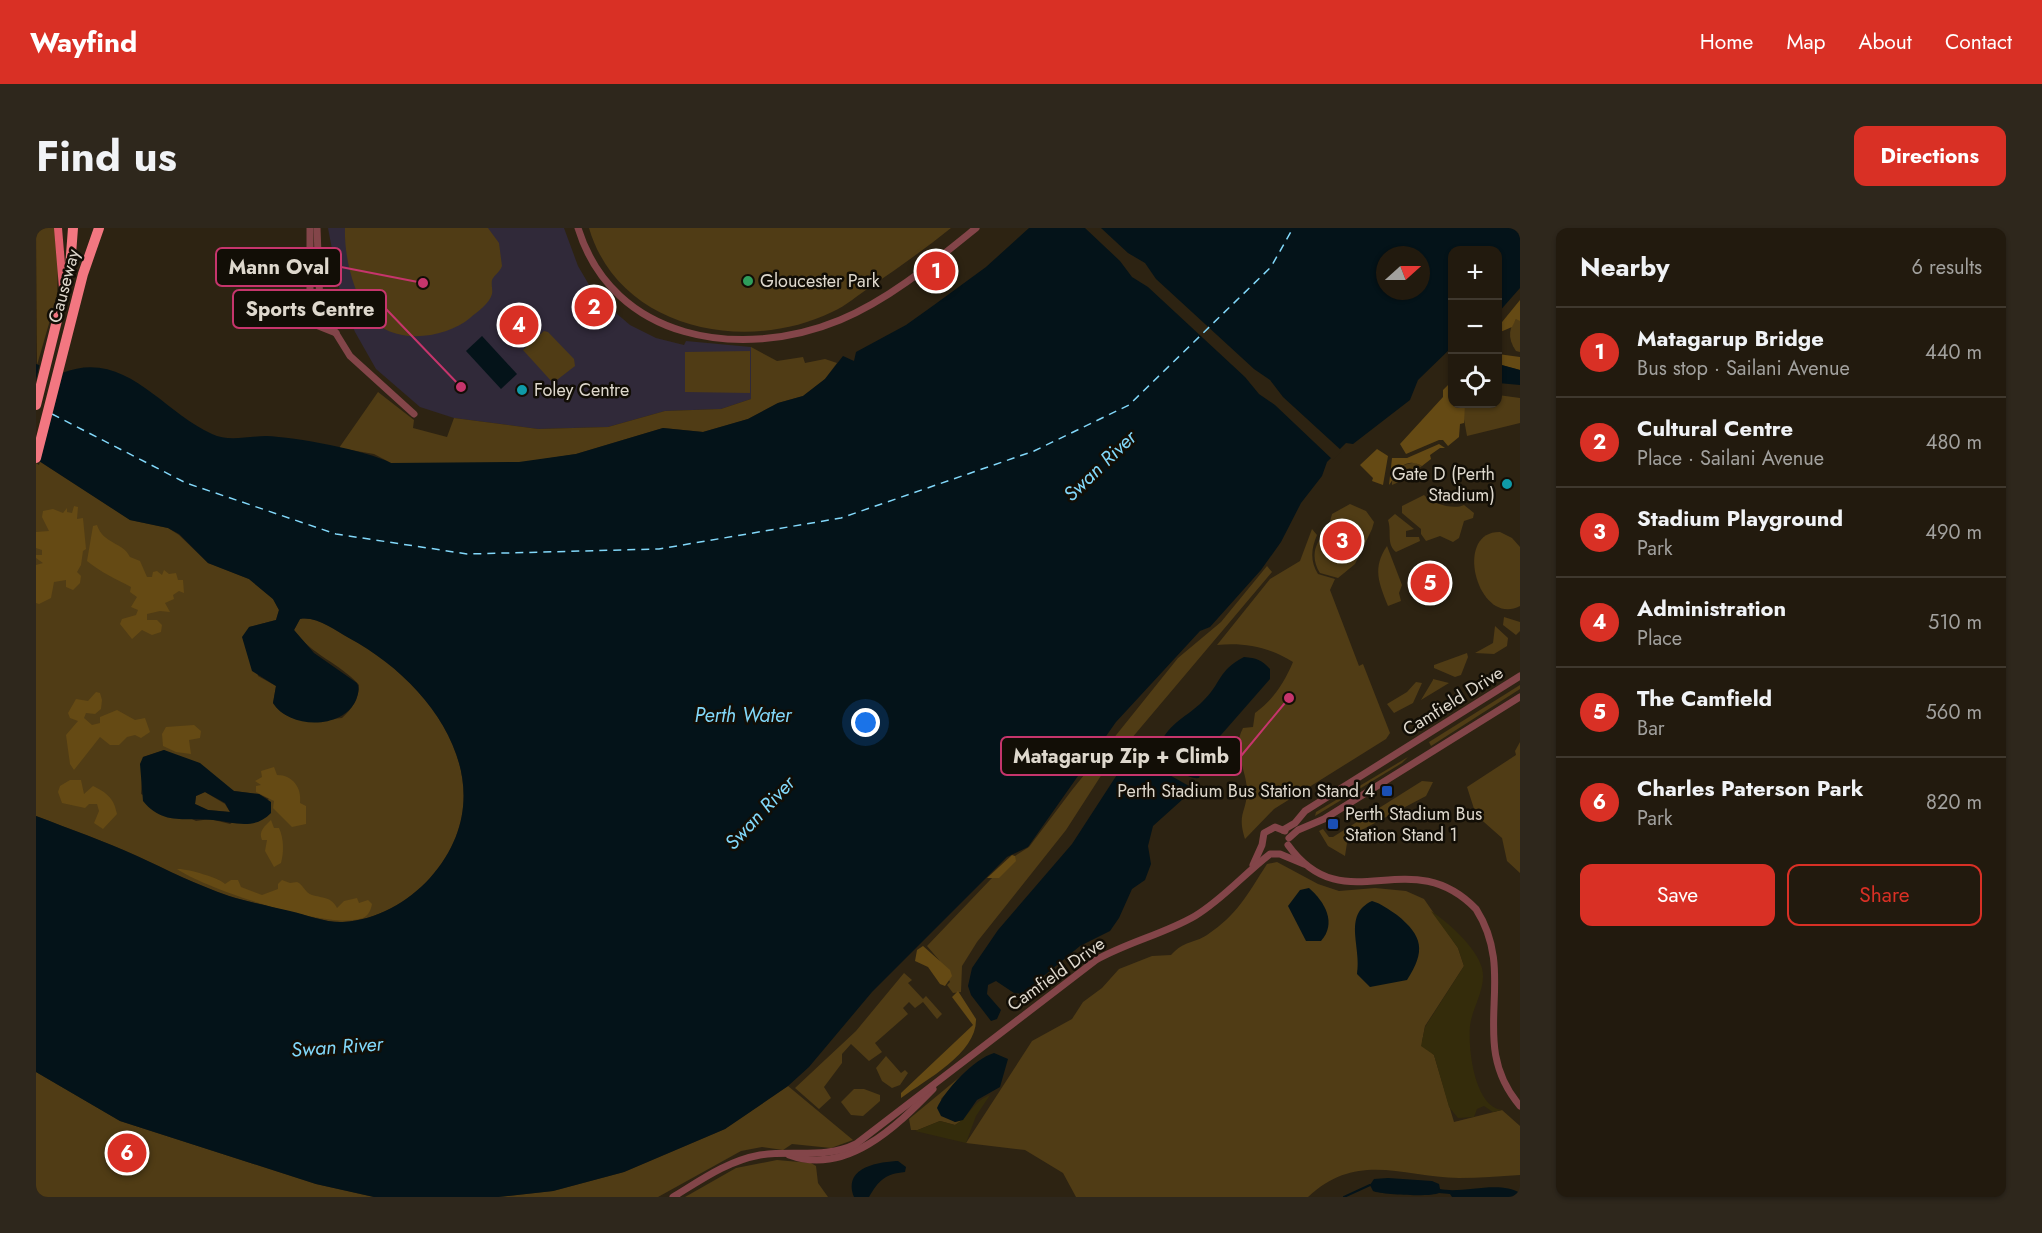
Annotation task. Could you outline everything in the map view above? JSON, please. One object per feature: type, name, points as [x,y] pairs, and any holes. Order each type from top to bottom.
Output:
[{"type":"highway","name":"Causeway","points":[[36,405],[70,268],[73,228]]},
{"type":"highway","name":"Causeway","points":[[36,458],[83,274],[99,228]]},
{"type":"main road","points":[[58,228],[64,292]]},
{"type":"street","points":[[303,321],[301,312],[310,289],[310,228]]},
{"type":"street","points":[[317,228],[320,306],[324,314],[350,356],[414,414]]},
{"type":"street","points":[[578,228],[585,250],[603,280],[639,313],[676,331],[752,339],[807,331],[851,315],[892,291],[976,228]]},
{"type":"street","points":[[320,306],[312,303],[283,315],[336,333]]},
{"type":"street","points":[[316,326],[321,323],[324,314]]},
{"type":"street","name":"Camfield Drive","points":[[1283,830],[1295,823],[1305,811],[1520,676]]},
{"type":"street","name":"Camfield Drive","points":[[1288,842],[1298,830],[1324,819],[1520,697]]},
{"type":"street","points":[[1252,867],[1262,845],[1262,837],[1267,830],[1275,828],[1283,830],[1288,842],[1304,864]]},
{"type":"street","points":[[1280,854],[1288,842]]},
{"type":"street","points":[[1262,845],[1270,854]]},
{"type":"street","points":[[1252,867],[1270,854],[1280,854],[1304,864],[1320,876],[1341,882],[1415,878],[1445,887],[1474,907],[1488,922],[1499,943]]},
{"type":"street","name":"Camfield Drive","points":[[673,1197],[737,1161],[762,1155],[832,1152],[848,1148],[943,1079],[1085,967],[1115,950],[1192,918],[1211,906],[1252,867]]},
{"type":"street","points":[[1502,1016],[1498,1051],[1500,1065],[1508,1088],[1520,1106]]},
{"type":"shaded area","points":[[36,228],[55,228],[58,266],[57,296],[37,365]]},
{"type":"shaded area","points":[[328,228],[564,228],[578,266],[595,295],[630,325],[656,338],[684,345],[686,341],[751,347],[751,399],[721,409],[665,411],[608,427],[538,429],[454,418],[420,407],[376,369],[355,332],[341,297]]},
{"type":"shaded area","points":[[345,228],[488,228],[499,243],[502,266],[492,280],[489,301],[459,325],[433,335],[404,335],[391,332],[379,326],[370,316],[354,285],[346,250]]},
{"type":"shaded area","name":"Gloucester Park","points":[[589,228],[951,228],[837,310],[798,325],[762,331],[725,331],[690,324],[656,310],[628,290],[605,263]]},
{"type":"shaded area","points":[[1520,300],[1520,321],[1516,319],[1512,327],[1502,331],[1502,322]]},
{"type":"shaded area","points":[[1520,315],[1520,352],[1516,351],[1513,346],[1510,332],[1513,323]]},
{"type":"shaded area","points":[[544,331],[548,332],[574,359],[575,366],[553,383],[523,350]]},
{"type":"shaded area","points":[[751,347],[777,361],[803,357],[805,363],[825,359],[837,363],[825,379],[803,396],[778,403],[748,419],[703,432],[663,428],[576,454],[519,463],[391,463],[374,454],[339,448],[378,392],[414,420],[413,428],[447,437],[454,418],[538,429],[608,427],[665,411],[721,409],[751,399]]},
{"type":"shaded area","points":[[750,351],[750,393],[685,392],[685,352]]},
{"type":"shaded area","points":[[1502,355],[1520,357],[1520,370],[1502,365]]},
{"type":"shaded area","points":[[1448,385],[1448,408],[1465,408],[1464,423],[1460,424],[1459,437],[1448,446],[1443,440],[1439,440],[1406,454],[1400,444],[1443,397],[1443,390]]},
{"type":"shaded area","points":[[1502,396],[1520,398],[1520,423],[1467,436],[1464,408],[1502,408]]},
{"type":"shaded area","points":[[1439,444],[1445,448],[1440,448],[1430,455],[1431,459],[1422,466],[1415,463],[1405,465],[1389,485],[1392,458],[1407,458]]},
{"type":"shaded area","points":[[1377,449],[1388,456],[1383,485],[1372,481],[1373,478],[1360,465]]},
{"type":"shaded area","points":[[36,459],[130,520],[168,528],[179,535],[208,563],[249,579],[273,599],[279,610],[276,620],[249,627],[258,676],[276,686],[273,703],[279,710],[304,720],[342,718],[356,699],[359,685],[317,653],[294,630],[300,619],[319,622],[380,658],[409,682],[433,711],[451,742],[462,775],[463,809],[453,844],[430,878],[402,902],[380,914],[356,921],[324,920],[229,896],[112,845],[36,816]],"holes":[[[164,750],[234,791],[259,794],[269,799],[230,824],[210,819],[196,821],[141,794],[143,757]]]},
{"type":"shaded area","points":[[1416,463],[1422,466],[1406,479],[1392,485],[1392,480],[1399,468]]},
{"type":"shaded area","points":[[1424,495],[1443,505],[1455,507],[1464,505],[1474,513],[1473,518],[1464,521],[1459,538],[1453,542],[1440,536],[1426,541],[1421,534],[1421,529],[1402,513],[1402,506]]},
{"type":"shaded area","points":[[1350,504],[1366,511],[1374,522],[1372,529],[1355,564],[1338,578],[1320,573],[1315,563],[1316,546],[1327,533],[1332,514]]},
{"type":"shaded area","points":[[74,506],[78,507],[77,519],[83,518],[86,549],[83,551],[81,565],[77,572],[81,576],[80,583],[73,590],[66,587],[66,580],[54,582],[51,598],[39,604],[36,603],[36,565],[43,563],[36,558],[36,555],[42,555],[42,550],[36,548],[36,532],[49,531],[42,517],[43,511],[53,509],[63,513],[67,508],[67,512],[72,513]]},
{"type":"shaded area","points":[[1395,514],[1414,529],[1406,531],[1406,537],[1419,537],[1420,541],[1396,552],[1390,542],[1388,520]]},
{"type":"shaded area","points":[[97,525],[108,540],[123,548],[130,557],[140,561],[147,577],[152,577],[153,572],[157,571],[162,575],[164,570],[169,574],[176,573],[178,580],[183,580],[184,593],[179,591],[173,595],[174,599],[165,603],[170,612],[160,611],[147,614],[147,620],[157,620],[162,625],[161,632],[152,635],[142,630],[132,639],[120,624],[122,619],[136,615],[138,610],[131,607],[137,597],[130,592],[131,587],[87,561],[93,526]]},
{"type":"shaded area","points":[[1312,529],[1317,535],[1312,555],[1315,569],[1318,574],[1335,579],[1330,590],[1359,666],[1363,664],[1390,733],[1386,739],[1274,809],[1245,839],[1242,819],[1247,792],[1239,752],[1240,736],[1243,728],[1253,727],[1255,713],[1278,690],[1293,662],[1256,647],[1237,644],[1217,645],[1270,579],[1300,561]]},
{"type":"shaded area","points":[[1500,532],[1512,538],[1520,547],[1520,606],[1505,609],[1492,604],[1483,592],[1476,577],[1474,561],[1477,546],[1485,536]]},
{"type":"shaded area","points":[[1387,546],[1402,585],[1399,593],[1401,601],[1388,606],[1378,569]]},
{"type":"shaded area","points":[[1267,566],[1272,572],[1104,771],[1066,830],[977,942],[962,966],[961,992],[953,993],[947,985],[950,982],[939,960],[927,946],[991,879],[1015,856],[1029,847],[1178,658],[1221,622]]},
{"type":"shaded area","points":[[1504,617],[1520,622],[1520,631],[1516,635],[1503,625]]},
{"type":"shaded area","points":[[1495,626],[1508,638],[1507,646],[1494,654],[1475,653],[1493,643]]},
{"type":"shaded area","points":[[1467,653],[1468,657],[1461,675],[1455,677],[1434,668],[1434,665]]},
{"type":"shaded area","points":[[1433,680],[1449,683],[1421,700]]},
{"type":"shaded area","points":[[1416,682],[1422,683],[1413,703],[1394,713],[1387,704],[1407,692]]},
{"type":"shaded area","points":[[1520,685],[1520,689],[1431,746],[1429,742]]},
{"type":"shaded area","points":[[96,692],[100,693],[101,709],[95,714],[86,713],[84,718],[92,725],[100,723],[100,717],[117,710],[135,720],[145,718],[150,732],[141,738],[135,735],[127,737],[119,745],[110,745],[100,737],[74,770],[70,764],[66,735],[78,721],[70,718],[68,713],[76,699],[88,701]]},
{"type":"shaded area","points":[[194,725],[201,731],[200,738],[189,740],[191,754],[176,752],[163,746],[162,734],[166,727]]},
{"type":"shaded area","points":[[1520,742],[1520,873],[1507,861],[1502,838],[1476,815],[1467,787],[1516,755],[1515,751]]},
{"type":"shaded area","points":[[1408,757],[1402,763],[1315,816],[1316,812]]},
{"type":"shaded area","points":[[274,767],[277,775],[288,777],[298,788],[300,803],[306,806],[306,824],[292,827],[273,808],[274,801],[256,792],[256,786],[261,785],[255,781],[262,777],[261,771]]},
{"type":"shaded area","points":[[70,780],[81,780],[84,794],[93,786],[112,800],[117,814],[103,829],[94,823],[99,811],[97,804],[89,804],[85,808],[62,803],[58,792],[60,786]]},
{"type":"shaded area","points":[[1422,781],[1433,782],[1426,796],[1354,834],[1347,843],[1345,856],[1328,846],[1319,831],[1323,829],[1329,837],[1333,837]]},
{"type":"shaded area","points":[[205,792],[225,804],[230,812],[208,810],[195,804],[196,796]]},
{"type":"shaded area","points":[[271,820],[274,828],[279,828],[283,846],[281,863],[274,867],[265,851],[267,840],[262,840],[261,837],[263,829]]},
{"type":"shaded area","points":[[1012,855],[1015,856],[1016,861],[999,878],[987,878]]},
{"type":"shaded area","points":[[1277,862],[1318,884],[1339,891],[1375,888],[1406,891],[1424,899],[1458,948],[1464,966],[1425,1026],[1422,1042],[1434,1055],[1454,1122],[1502,1110],[1520,1126],[1520,1175],[1459,1178],[1381,1170],[1344,1174],[1326,1183],[1308,1197],[1076,1197],[1063,1173],[1025,1150],[966,1143],[1032,1041],[1072,1019],[1083,1002],[1102,988],[1119,969],[1152,956],[1171,955],[1185,944],[1202,938],[1218,927],[1247,895],[1267,864]]},
{"type":"shaded area","points":[[177,869],[202,874],[225,884],[231,880],[238,880],[241,887],[262,895],[278,889],[278,884],[282,880],[290,883],[297,882],[309,894],[330,900],[337,908],[344,901],[357,898],[359,903],[368,900],[372,904],[369,912],[363,918],[324,919],[240,897]]},
{"type":"shaded area","points":[[923,946],[950,970],[952,976],[945,986],[940,984],[928,967],[915,961],[917,950]]},
{"type":"shaded area","points":[[904,973],[912,980],[908,983],[923,999],[926,996],[942,1014],[937,1019],[923,1002],[915,1008],[909,1002],[903,1008],[908,1014],[875,1043],[882,1052],[869,1061],[851,1044],[842,1054],[842,1063],[824,1087],[831,1098],[819,1109],[795,1088],[856,1031]]},
{"type":"shaded area","points":[[958,991],[976,1019],[974,1031],[968,1043],[949,1064],[901,1098],[901,1093],[973,1025],[952,997]]},
{"type":"shaded area","points":[[886,1056],[901,1073],[905,1070],[908,1073],[900,1085],[892,1088],[882,1081],[876,1068]]},
{"type":"shaded area","points":[[36,1072],[120,1121],[316,1184],[374,1197],[36,1197]]},
{"type":"shaded area","points":[[961,1076],[941,1099],[955,1122],[963,1120],[955,1125],[940,1121],[918,1130],[911,1130],[909,1119]]},
{"type":"shaded area","points":[[788,1086],[853,1140],[831,1148],[792,1144],[783,1150],[762,1147],[741,1151],[658,1197],[498,1197],[553,1191],[624,1172],[725,1129]]},
{"type":"shaded area","points":[[854,1089],[864,1089],[880,1095],[880,1101],[863,1116],[851,1115],[841,1102]]},
{"type":"shaded area","points":[[777,1160],[811,1163],[816,1166],[818,1183],[828,1197],[685,1197],[736,1168]]},
{"type":"sand","points":[[1431,911],[1468,944],[1482,968],[1483,983],[1471,1019],[1470,1048],[1479,1088],[1485,1099],[1502,1110],[1493,1112],[1484,1106],[1477,1109],[1474,1117],[1458,1118],[1449,1107],[1434,1055],[1421,1046],[1425,1027],[1464,966],[1458,948]]},
{"type":"sand","points":[[990,1095],[976,1116],[966,1143],[915,1131],[940,1121],[955,1125],[979,1101]]},
{"type":"water","name":"Perth Water","points":[[1029,228],[1520,228],[1520,288],[1502,308],[1502,246],[1448,246],[1448,351],[1418,380],[1410,400],[1353,444],[1346,443],[1327,462],[1322,476],[1301,503],[1281,542],[1261,570],[1210,627],[1200,631],[1116,722],[1028,847],[1007,857],[872,992],[809,1067],[788,1086],[725,1129],[624,1172],[553,1191],[498,1197],[374,1197],[316,1184],[120,1121],[36,1072],[36,816],[112,845],[229,896],[324,920],[343,922],[380,914],[402,902],[421,887],[430,878],[453,844],[463,809],[462,775],[451,742],[433,711],[409,682],[380,658],[325,624],[300,619],[294,630],[314,653],[357,683],[358,691],[356,700],[340,717],[316,722],[291,718],[273,703],[276,686],[252,671],[242,637],[249,627],[276,620],[279,610],[273,599],[249,579],[208,563],[179,534],[168,528],[130,520],[36,459],[36,364],[62,373],[84,368],[105,369],[124,375],[193,424],[218,436],[232,438],[266,436],[294,439],[348,449],[391,463],[519,462],[576,454],[663,428],[703,432],[748,419],[778,403],[803,396],[825,379],[843,356],[854,361],[856,352],[906,325],[986,267]]},
{"type":"water","points":[[482,336],[517,374],[501,389],[466,351]]},
{"type":"water","points":[[1502,365],[1520,370],[1520,385],[1502,383]]},
{"type":"water","points":[[1244,657],[1264,663],[1270,669],[1270,679],[1221,735],[1210,744],[1199,778],[1187,776],[1169,761],[1160,744],[1174,725],[1209,695],[1224,672]]},
{"type":"water","points":[[164,750],[200,763],[234,791],[259,794],[271,802],[271,813],[264,819],[250,824],[175,819],[159,814],[143,801],[140,764],[143,757]],"holes":[[[205,792],[225,803],[230,812],[208,810],[195,804],[196,796]]]},
{"type":"water","points":[[1136,756],[1189,786],[1188,794],[1153,826],[1148,846],[1151,864],[1145,880],[1132,889],[1119,918],[1110,931],[1080,946],[1022,994],[1014,993],[996,981],[988,985],[987,994],[1001,1010],[997,1019],[991,1021],[971,995],[968,986],[972,968],[998,930],[1072,844],[1122,767]]},
{"type":"water","points":[[1309,888],[1320,900],[1327,913],[1328,927],[1321,941],[1306,941],[1288,906],[1300,890]]},
{"type":"water","points":[[1372,901],[1397,915],[1417,937],[1419,952],[1417,961],[1407,980],[1370,987],[1357,974],[1355,923],[1363,907]]},
{"type":"water","points":[[994,1053],[1008,1059],[1000,1087],[977,1100],[963,1120],[955,1122],[941,1116],[937,1108],[953,1084],[969,1068]]},
{"type":"water","points":[[898,1161],[906,1167],[905,1172],[892,1174],[883,1179],[869,1197],[854,1197],[853,1179],[857,1173],[872,1165]]},
{"type":"water","points":[[1374,1179],[1432,1181],[1439,1184],[1440,1189],[1492,1187],[1511,1189],[1520,1193],[1512,1197],[1452,1197],[1450,1194],[1439,1193],[1407,1195],[1373,1191],[1370,1185]]},
{"type":"pier","points":[[1085,228],[1101,228],[1128,253],[1145,263],[1156,279],[1254,369],[1270,380],[1283,397],[1342,451],[1333,460],[1275,405],[1259,394],[1245,377],[1148,287],[1132,277],[1120,261]]},
{"type":"pier","points":[[40,363],[64,369],[39,465],[36,463],[36,380]]},
{"type":"waterway","points":[[1344,1197],[1370,1185]]},
{"type":"ferry route","points":[[52,414],[186,483],[336,534],[467,554],[659,549],[841,518],[1034,451],[1129,405],[1271,267],[1293,228]]},
{"type":"place","name":"Matagarup Bridge","points":[[936,271]]},
{"type":"place","name":"Gloucester Park","points":[[748,281]]},
{"type":"place","name":"Mann Oval","points":[[423,283]]},
{"type":"place","name":"Cultural Centre","points":[[594,307]]},
{"type":"place","name":"Administration","points":[[519,325]]},
{"type":"place","name":"Sports Centre","points":[[461,387]]},
{"type":"place","name":"Foley Centre","points":[[522,390]]},
{"type":"place","name":"Gate D (Perth Stadium)","points":[[1507,484]]},
{"type":"place","name":"Stadium Playground","points":[[1342,541]]},
{"type":"place","name":"The Camfield","points":[[1430,583]]},
{"type":"place","name":"Matagarup Zip + Climb","points":[[1289,698]]},
{"type":"place","name":"Perth Stadium Bus Station Stand 4","points":[[1387,791]]},
{"type":"place","name":"Perth Stadium Bus Station Stand 1","points":[[1333,824]]},
{"type":"place","name":"Charles Paterson Park","points":[[127,1153]]},
{"type":"water label","name":"Swan River","points":[[1100,466]]},
{"type":"water label","name":"Swan River","points":[[760,813]]},
{"type":"water label","name":"Swan River","points":[[337,1047]]}]
